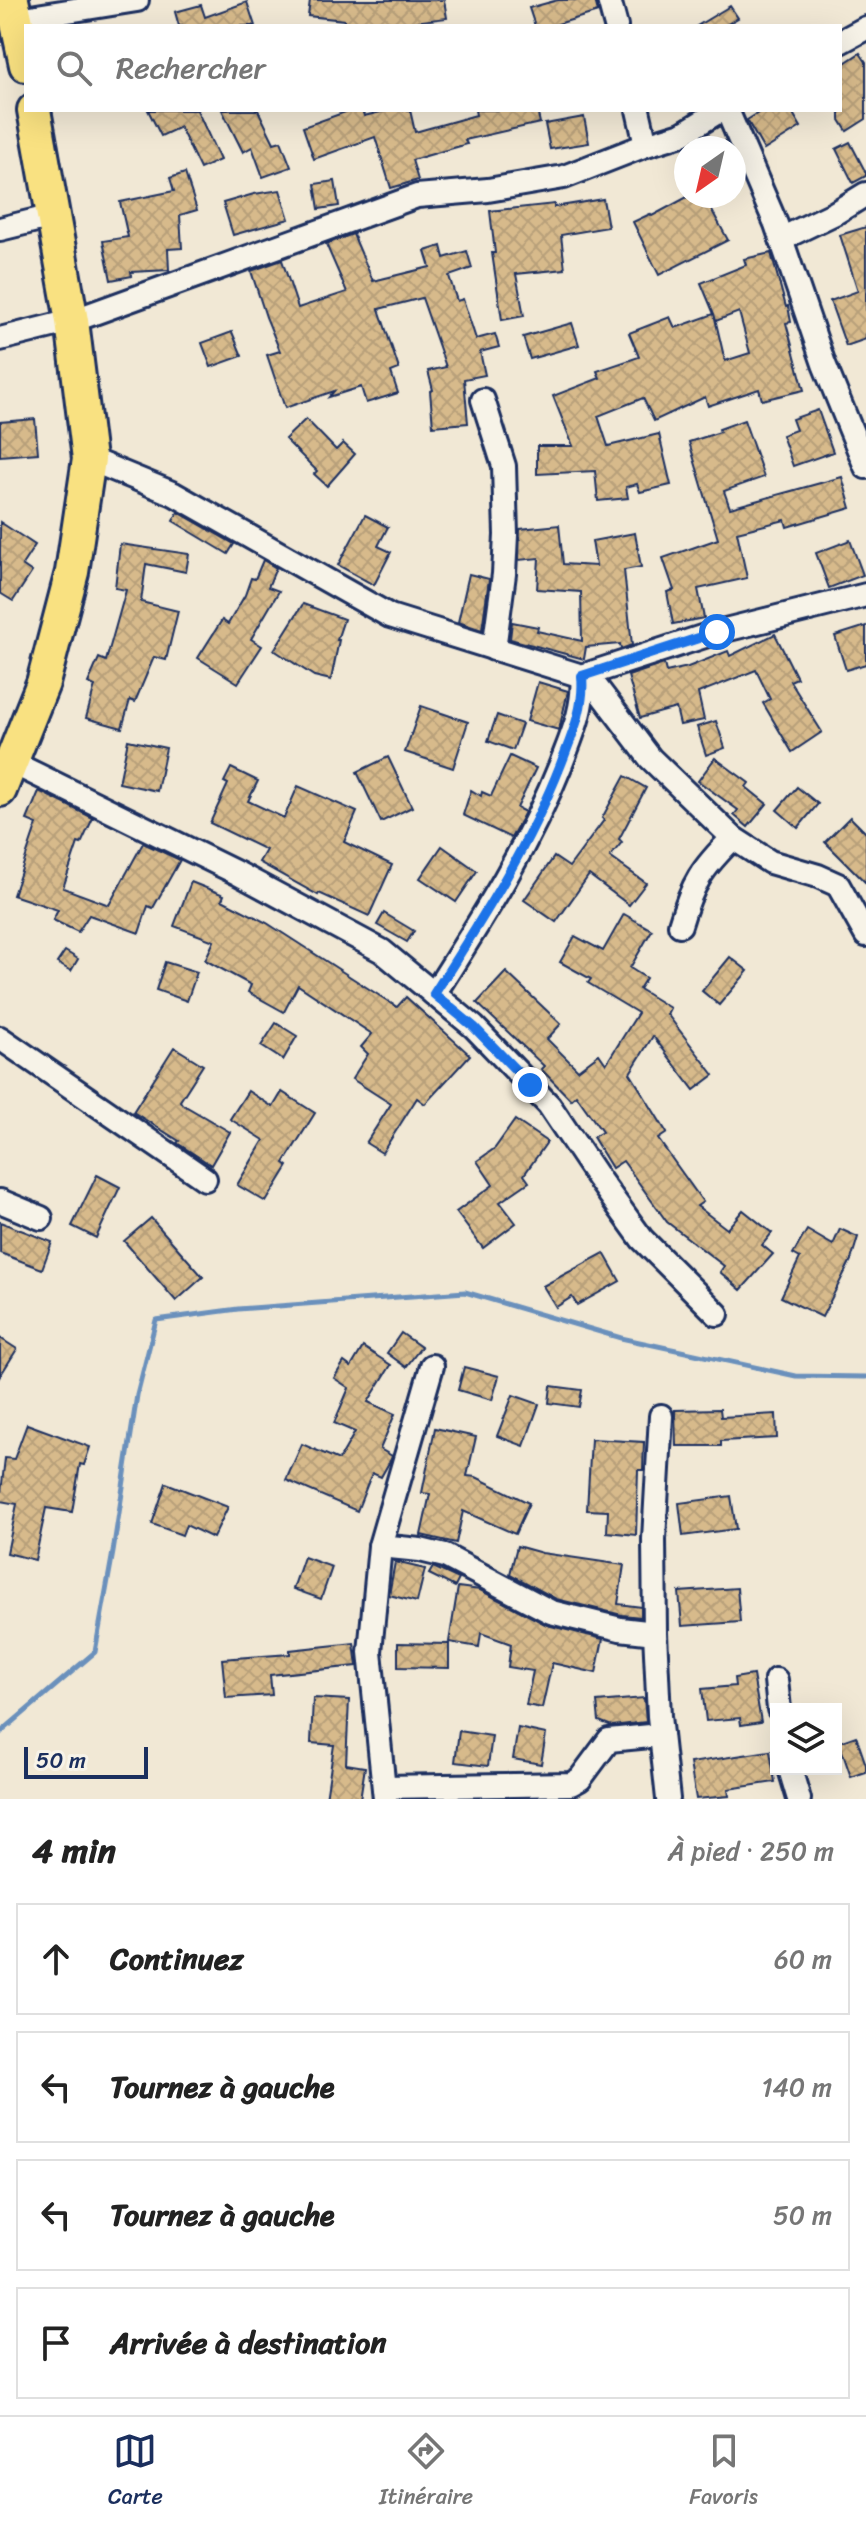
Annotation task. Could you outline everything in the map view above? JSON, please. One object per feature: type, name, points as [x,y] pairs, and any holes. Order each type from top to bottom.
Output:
[{"type":"highway","points":[[15,9],[24,55]]},
{"type":"highway","points":[[6,776],[43,683],[72,572],[89,459],[72,321],[34,112]]},
{"type":"street","points":[[15,9],[137,0]]},
{"type":"street","points":[[609,0],[615,24]]},
{"type":"street","points":[[842,41],[866,28]]},
{"type":"street","points":[[638,112],[646,145]]},
{"type":"street","points":[[0,339],[72,321],[417,196],[488,190],[564,177],[682,134],[718,112]]},
{"type":"street","points":[[728,112],[781,239],[824,364],[860,433],[866,467]]},
{"type":"street","points":[[781,239],[866,194]]},
{"type":"street","points":[[0,229],[53,216]]},
{"type":"street","points":[[483,400],[504,466],[504,561],[494,649]]},
{"type":"street","points":[[89,459],[174,494],[390,616],[582,676],[604,696],[650,758],[733,838],[770,862],[838,885],[866,935]]},
{"type":"street","points":[[582,676],[717,632],[866,595]]},
{"type":"street","points":[[434,994],[499,893],[542,813],[576,725],[584,691],[582,676]]},
{"type":"street","points":[[6,776],[239,874],[382,951],[474,1027],[549,1105],[642,1239],[717,1314]]},
{"type":"street","points":[[680,925],[689,894],[707,863],[733,838]]},
{"type":"street","points":[[0,1038],[205,1179]]},
{"type":"street","points":[[0,1201],[41,1218]]},
{"type":"street","points":[[432,1366],[380,1546],[370,1652],[384,1793],[571,1784],[580,1779],[609,1740],[661,1735]]},
{"type":"street","points":[[661,1416],[654,1539],[655,1633],[668,1799]]},
{"type":"street","points":[[380,1546],[445,1556],[551,1612],[620,1629],[655,1633]]},
{"type":"street","points":[[776,1680],[778,1703]]},
{"type":"street","points":[[792,1775],[799,1799]]},
{"type":"building","points":[[310,0],[444,0],[447,18],[405,24],[344,24],[344,20],[308,16]]},
{"type":"building","points":[[558,0],[595,0],[598,12],[558,24],[534,24],[529,8]]},
{"type":"building","points":[[247,2],[254,24],[178,24],[175,12],[201,5],[205,17]]},
{"type":"building","points":[[730,6],[738,18],[728,24],[700,24]]},
{"type":"building","points":[[860,53],[866,62],[866,119],[847,131],[840,120],[842,65]]},
{"type":"building","points":[[149,112],[198,112],[220,160],[200,169],[180,127],[161,136]]},
{"type":"building","points":[[223,112],[259,112],[274,143],[281,141],[291,167],[263,177],[252,147],[243,152]]},
{"type":"building","points":[[345,112],[363,112],[364,116],[381,112],[410,112],[415,132],[476,115],[475,112],[537,112],[540,123],[465,140],[467,144],[412,160],[418,180],[391,188],[375,137],[314,159],[303,127]]},
{"type":"building","points":[[760,112],[792,112],[801,127],[764,150],[747,120]]},
{"type":"building","points":[[584,117],[589,143],[550,149],[545,124]]},
{"type":"building","points":[[850,142],[866,173],[853,183],[836,149]]},
{"type":"building","points":[[185,173],[197,210],[180,215],[182,248],[168,249],[169,270],[131,272],[132,276],[111,280],[103,241],[128,237],[120,202],[174,191],[170,178]]},
{"type":"building","points":[[335,181],[339,206],[319,209],[315,184]]},
{"type":"building","points":[[280,190],[289,219],[233,235],[223,203]]},
{"type":"building","points":[[603,199],[608,227],[561,235],[565,269],[516,274],[524,316],[502,320],[492,253],[495,253],[490,211],[554,204],[554,207]]},
{"type":"building","points":[[674,204],[674,208],[711,208],[728,240],[659,275],[633,222],[650,214],[652,216]]},
{"type":"building","points":[[866,227],[866,339],[846,346],[830,301],[858,291],[840,235]]},
{"type":"building","points":[[353,234],[373,281],[430,267],[425,251],[441,246],[444,258],[467,251],[472,268],[449,276],[457,301],[463,299],[476,339],[495,334],[499,347],[480,352],[485,375],[464,379],[468,423],[433,426],[430,391],[433,390],[428,371],[446,367],[422,298],[379,309],[399,369],[391,372],[398,393],[366,403],[361,387],[329,397],[334,391],[285,408],[267,355],[280,351],[251,271],[282,260],[298,308],[347,292],[326,244]]},
{"type":"building","points":[[771,253],[788,306],[791,322],[786,323],[804,390],[762,400],[759,389],[708,406],[705,397],[654,421],[643,398],[598,416],[608,446],[659,434],[671,485],[640,492],[637,484],[626,487],[628,498],[598,501],[595,471],[537,474],[537,446],[573,446],[553,396],[600,378],[597,371],[639,357],[629,333],[670,317],[675,328],[714,314],[701,283],[746,265],[744,259]],"holes":[[[739,312],[750,353],[725,361],[714,314],[716,321]]]},
{"type":"building","points":[[572,323],[579,345],[530,359],[523,337]]},
{"type":"building","points":[[232,332],[242,356],[211,367],[202,343]]},
{"type":"building","points":[[818,410],[833,452],[793,466],[782,435],[796,430],[792,419]]},
{"type":"building","points":[[35,419],[38,453],[0,456],[0,422]]},
{"type":"building","points":[[306,419],[336,450],[343,443],[355,454],[327,486],[314,474],[317,471],[285,439]]},
{"type":"building","points":[[744,420],[764,477],[724,491],[730,508],[842,477],[851,508],[787,527],[785,520],[737,532],[747,578],[698,589],[704,618],[673,624],[667,592],[674,590],[663,558],[718,539],[689,442]]},
{"type":"building","points":[[178,512],[234,544],[228,554],[173,521]]},
{"type":"building","points":[[365,515],[388,527],[378,546],[391,552],[374,585],[338,565]]},
{"type":"building","points":[[0,522],[35,545],[22,565],[32,572],[13,601],[0,593]]},
{"type":"building","points":[[559,525],[563,564],[596,566],[592,541],[635,533],[641,567],[624,570],[632,645],[621,649],[620,644],[586,647],[584,659],[510,639],[512,622],[582,641],[581,592],[537,589],[539,558],[519,560],[520,529]]},
{"type":"building","points":[[850,540],[863,575],[829,588],[816,553]]},
{"type":"building","points":[[120,544],[189,554],[186,572],[146,564],[141,602],[178,611],[166,660],[154,657],[135,702],[130,700],[122,728],[86,718],[95,686],[88,683],[99,658],[106,661],[126,590],[115,588]]},
{"type":"building","points":[[263,560],[276,568],[268,587],[279,591],[251,639],[262,646],[238,683],[198,658],[222,620],[228,624]]},
{"type":"building","points":[[469,574],[489,579],[482,630],[458,622]]},
{"type":"building","points":[[303,604],[344,619],[337,640],[331,680],[314,676],[274,650]]},
{"type":"building","points":[[866,626],[866,664],[846,670],[835,636]]},
{"type":"building","points":[[775,634],[797,678],[790,681],[822,732],[792,752],[763,703],[770,699],[756,670],[698,693],[704,720],[680,725],[676,708],[640,718],[628,676],[664,664],[666,672],[688,667],[728,651],[730,656]]},
{"type":"building","points":[[538,682],[568,691],[559,730],[527,721]]},
{"type":"building","points":[[421,706],[468,722],[453,768],[405,752]]},
{"type":"building","points":[[497,715],[522,724],[513,750],[488,741]]},
{"type":"building","points":[[716,721],[725,748],[706,755],[697,727]]},
{"type":"building","points":[[128,740],[166,748],[157,791],[119,783]]},
{"type":"building","points":[[510,756],[536,768],[517,808],[525,812],[511,838],[463,815],[471,790],[481,796],[482,792],[491,796]]},
{"type":"building","points":[[388,757],[412,807],[381,822],[357,772]]},
{"type":"building","points":[[715,758],[749,783],[746,787],[767,804],[748,827],[734,815],[738,810],[698,781]]},
{"type":"building","points":[[231,768],[258,781],[248,801],[284,818],[298,786],[357,812],[344,842],[392,865],[369,916],[318,895],[259,862],[266,850],[210,823],[228,784],[224,782]]},
{"type":"building","points":[[625,776],[646,788],[619,839],[622,842],[610,857],[646,883],[629,905],[589,875],[556,922],[524,900],[554,857],[569,867],[604,820],[602,818]]},
{"type":"building","points":[[797,787],[818,804],[798,828],[777,810]]},
{"type":"building","points":[[39,791],[93,818],[81,844],[78,843],[63,888],[109,905],[143,843],[180,860],[153,908],[148,906],[139,933],[89,915],[78,932],[53,920],[58,910],[13,895],[37,824],[27,820]]},
{"type":"building","points":[[850,817],[866,833],[866,883],[825,842]]},
{"type":"building","points":[[442,846],[477,871],[456,902],[420,878]]},
{"type":"building","points":[[191,882],[224,895],[222,900],[267,923],[397,1007],[406,997],[470,1055],[425,1104],[417,1098],[382,1153],[366,1143],[391,1104],[352,1079],[368,1054],[361,1047],[372,1034],[298,985],[284,1012],[248,992],[251,985],[205,960],[214,941],[174,926]]},
{"type":"building","points":[[384,913],[414,931],[407,942],[377,925]]},
{"type":"building","points":[[624,914],[652,930],[630,968],[646,978],[639,989],[670,1008],[667,1014],[714,1075],[694,1090],[653,1036],[630,1073],[667,1133],[658,1139],[703,1202],[697,1206],[727,1229],[743,1210],[772,1233],[762,1245],[773,1254],[741,1290],[720,1272],[724,1266],[667,1222],[623,1161],[612,1168],[593,1137],[602,1132],[576,1095],[571,1100],[541,1069],[544,1066],[477,1003],[506,972],[561,1024],[547,1039],[578,1070],[599,1054],[606,1064],[638,1013],[588,983],[591,979],[560,962],[575,936],[603,951]]},
{"type":"building","points":[[65,951],[78,959],[71,971],[57,963]]},
{"type":"building","points":[[730,957],[748,971],[719,1005],[702,991]]},
{"type":"building","points":[[165,962],[197,972],[187,1001],[156,990]]},
{"type":"building","points":[[276,1023],[297,1036],[283,1060],[261,1046]]},
{"type":"building","points":[[174,1047],[203,1065],[180,1101],[230,1132],[211,1165],[133,1112]]},
{"type":"building","points":[[248,1091],[273,1107],[282,1092],[315,1113],[284,1163],[288,1166],[266,1202],[237,1185],[264,1140],[230,1119]]},
{"type":"building","points":[[515,1120],[547,1142],[524,1175],[529,1182],[500,1202],[516,1223],[483,1248],[456,1212],[493,1185],[477,1161],[495,1148]]},
{"type":"building","points":[[97,1175],[120,1187],[96,1238],[72,1226]]},
{"type":"building","points":[[151,1218],[203,1277],[176,1301],[124,1241]]},
{"type":"building","points":[[0,1222],[52,1242],[42,1269],[0,1253]]},
{"type":"building","points":[[840,1229],[858,1237],[851,1260],[822,1317],[781,1297],[800,1258],[793,1254],[807,1230],[833,1245]]},
{"type":"building","points":[[604,1253],[620,1281],[577,1305],[572,1297],[556,1307],[543,1286]]},
{"type":"building","points":[[401,1333],[421,1347],[406,1367],[387,1353]]},
{"type":"building","points":[[0,1338],[17,1349],[0,1376]]},
{"type":"building","points":[[363,1347],[391,1365],[368,1402],[395,1414],[380,1449],[392,1456],[391,1459],[381,1477],[372,1473],[357,1511],[286,1480],[302,1444],[339,1460],[355,1432],[334,1423],[349,1388],[334,1378],[344,1362],[351,1367]]},
{"type":"building","points":[[464,1367],[499,1376],[492,1400],[458,1390]]},
{"type":"building","points":[[551,1386],[582,1390],[579,1407],[549,1403]]},
{"type":"building","points":[[513,1395],[539,1404],[524,1446],[497,1436]]},
{"type":"building","points":[[720,1409],[721,1417],[776,1414],[777,1438],[721,1441],[721,1446],[676,1446],[675,1410]]},
{"type":"building","points":[[27,1424],[90,1447],[84,1465],[80,1464],[72,1512],[46,1508],[35,1560],[7,1553],[17,1504],[0,1501],[5,1458],[14,1459]]},
{"type":"building","points":[[435,1428],[476,1437],[467,1476],[476,1477],[529,1503],[515,1534],[463,1511],[456,1543],[421,1535],[430,1494],[422,1493]]},
{"type":"building","points":[[591,1439],[644,1442],[643,1470],[638,1470],[636,1535],[607,1532],[608,1511],[587,1510]]},
{"type":"building","points":[[166,1483],[228,1507],[213,1538],[186,1525],[182,1535],[152,1524]]},
{"type":"building","points":[[731,1496],[736,1529],[683,1536],[679,1503]]},
{"type":"building","points":[[517,1546],[542,1553],[624,1565],[618,1604],[641,1607],[641,1617],[556,1599],[510,1574]]},
{"type":"building","points":[[304,1557],[332,1567],[321,1599],[293,1589]]},
{"type":"building","points":[[395,1562],[425,1569],[417,1602],[389,1595]]},
{"type":"building","points":[[433,1567],[459,1579],[455,1587],[429,1574]]},
{"type":"building","points":[[458,1587],[480,1590],[547,1625],[603,1639],[596,1673],[552,1663],[542,1708],[526,1705],[533,1671],[508,1667],[511,1644],[481,1633],[479,1647],[449,1642]]},
{"type":"building","points":[[737,1588],[740,1622],[682,1626],[679,1592]]},
{"type":"building","points":[[354,1643],[357,1666],[270,1675],[272,1695],[226,1698],[222,1659],[290,1654],[290,1650]]},
{"type":"building","points":[[398,1643],[449,1644],[449,1668],[398,1667]]},
{"type":"building","points":[[753,1675],[761,1722],[741,1725],[740,1718],[706,1721],[702,1689],[735,1686],[734,1678]]},
{"type":"building","points":[[313,1698],[349,1700],[346,1764],[365,1767],[360,1799],[326,1799],[334,1745],[311,1743]]},
{"type":"building","points":[[644,1698],[646,1722],[612,1726],[599,1721],[597,1702]]},
{"type":"building","points":[[518,1728],[546,1734],[541,1764],[513,1759]]},
{"type":"building","points":[[459,1731],[492,1736],[488,1766],[455,1762]]},
{"type":"building","points":[[856,1736],[866,1772],[851,1777],[842,1741]]},
{"type":"building","points":[[770,1751],[770,1775],[774,1775],[775,1782],[728,1789],[729,1796],[696,1799],[690,1763]]},
{"type":"waterway","points":[[0,1733],[95,1652],[137,1395],[156,1320],[238,1309],[465,1292],[621,1338],[796,1376],[866,1377]]},
{"type":"route","points":[[530,1085],[474,1027],[434,994],[499,893],[542,813],[576,725],[584,691],[582,676],[717,632]]}]
